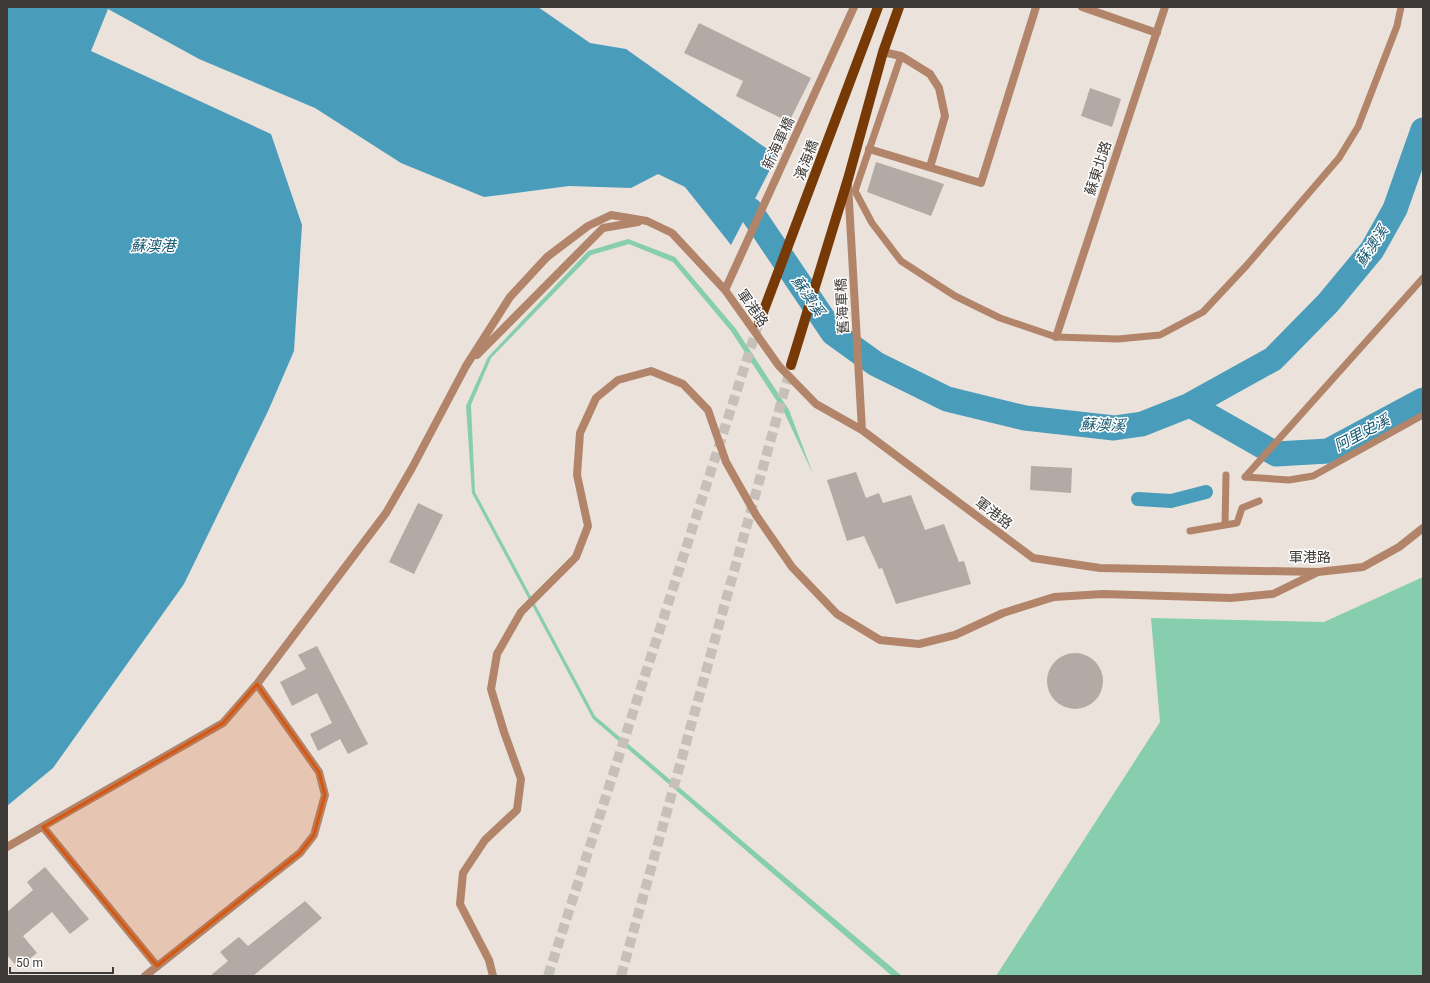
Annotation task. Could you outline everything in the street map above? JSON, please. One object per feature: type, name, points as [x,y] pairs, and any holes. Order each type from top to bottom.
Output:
[{"type":"main road","name":"濱海橋","points":[[759,323],[878,7]]},
{"type":"main road","points":[[792,365],[848,179],[883,52],[899,7]]},
{"type":"street","name":"新海軍橋","points":[[724,290],[854,7]]},
{"type":"street","points":[[869,149],[981,183],[1036,7]]},
{"type":"street","points":[[1082,7],[1157,33]]},
{"type":"street","name":"蘇東北路","points":[[1056,337],[1165,7]]},
{"type":"street","points":[[883,52],[901,56],[930,74],[939,88],[945,116],[930,167]]},
{"type":"street","name":"舊海軍橋","points":[[848,179],[862,430]]},
{"type":"street","name":"軍港路","points":[[466,366],[510,297],[547,257],[588,226],[611,216],[647,221],[672,233],[724,290],[779,366],[816,404],[862,430],[1033,558],[1100,568],[1318,572],[1362,567],[1399,547],[1423,528]]},
{"type":"street","points":[[7,847],[222,723],[257,684],[386,513],[412,468],[466,366],[603,228],[647,221]]},
{"type":"street","points":[[493,976],[489,960],[460,904],[463,874],[486,840],[517,810],[521,778],[504,732],[491,689],[497,654],[520,612],[576,557],[588,526],[577,475],[580,433],[596,398],[618,380],[651,371],[683,384],[708,410],[726,462],[756,515],[792,567],[837,614],[880,640],[919,644],[955,635],[1003,613],[1054,597],[1103,594],[1231,598],[1273,594],[1318,572]]},
{"type":"street","points":[[145,976],[300,853],[314,835],[325,796],[319,772],[257,684]]},
{"type":"street","points":[[43,827],[157,966]]},
{"type":"lane","points":[[901,56],[855,191],[872,223],[901,261],[955,296],[1000,318],[1056,337],[1118,338],[1160,335],[1203,312],[1247,265],[1339,158],[1358,127],[1397,26],[1401,7]]},
{"type":"lane","points":[[1423,278],[1245,477],[1289,480],[1314,476],[1423,416]]},
{"type":"lane","points":[[1225,525],[1226,475]]},
{"type":"lane","points":[[1190,531],[1237,523],[1242,508],[1259,501]]},
{"type":"highlighted area","points":[[257,684],[319,772],[325,795],[314,835],[300,853],[157,966],[43,827],[223,723]]},
{"type":"green space","points":[[628,239],[675,257],[736,329],[789,410],[813,474],[784,412],[731,331],[673,262],[629,244],[591,255],[491,358],[471,405],[475,492],[595,716],[902,976],[892,976],[593,719],[472,493],[466,406],[488,357],[588,251]]},
{"type":"green space","points":[[1423,577],[1423,976],[996,976],[1160,722],[1151,618],[1324,622]]},
{"type":"water","name":"蘇澳港","points":[[7,7],[538,7],[590,43],[626,49],[777,156],[731,245],[685,187],[658,174],[631,188],[569,186],[484,197],[401,163],[315,108],[199,59],[108,9],[91,51],[271,134],[302,225],[294,351],[269,409],[184,584],[53,768],[7,806]]},
{"type":"building","points":[[699,23],[811,78],[789,122],[736,96],[743,81],[684,53]]},
{"type":"building","points":[[1090,88],[1121,99],[1112,127],[1081,116]]},
{"type":"building","points":[[876,162],[944,184],[931,216],[867,192]]},
{"type":"building","points":[[1031,466],[1072,468],[1071,493],[1030,490]]},
{"type":"building","points":[[856,472],[866,498],[879,493],[883,503],[911,495],[925,530],[944,524],[959,562],[964,561],[971,584],[896,604],[882,568],[879,569],[864,536],[847,541],[827,480]]},
{"type":"building","points":[[418,503],[443,515],[414,574],[389,562]]},
{"type":"building","points":[[317,646],[368,744],[348,754],[340,739],[318,751],[310,734],[332,723],[317,693],[292,706],[280,682],[306,669],[298,655]]},
{"type":"building","points":[[1075,653],[1086,655],[1095,661],[1101,670],[1103,681],[1101,692],[1095,701],[1086,707],[1075,709],[1064,707],[1055,701],[1049,692],[1047,681],[1049,670],[1055,661],[1064,655]]},
{"type":"building","points":[[45,867],[89,919],[70,934],[52,912],[23,936],[37,953],[18,968],[7,955],[7,912],[33,890],[27,882]]},
{"type":"building","points":[[305,901],[322,918],[253,976],[210,976],[228,961],[220,952],[239,937],[248,946]]},
{"type":"waterway","name":"蘇澳溪","points":[[750,210],[833,333],[876,364],[947,399],[1025,418],[1114,428],[1142,424],[1190,405],[1273,359],[1328,303],[1372,250],[1395,209],[1423,130]]},
{"type":"waterway","name":"阿里史溪","points":[[1190,405],[1276,454],[1328,451],[1423,400]]},
{"type":"waterway","points":[[1138,499],[1171,501],[1206,492]]},
{"type":"tunnel","points":[[548,976],[758,325]]},
{"type":"tunnel","points":[[621,976],[791,367]]}]
